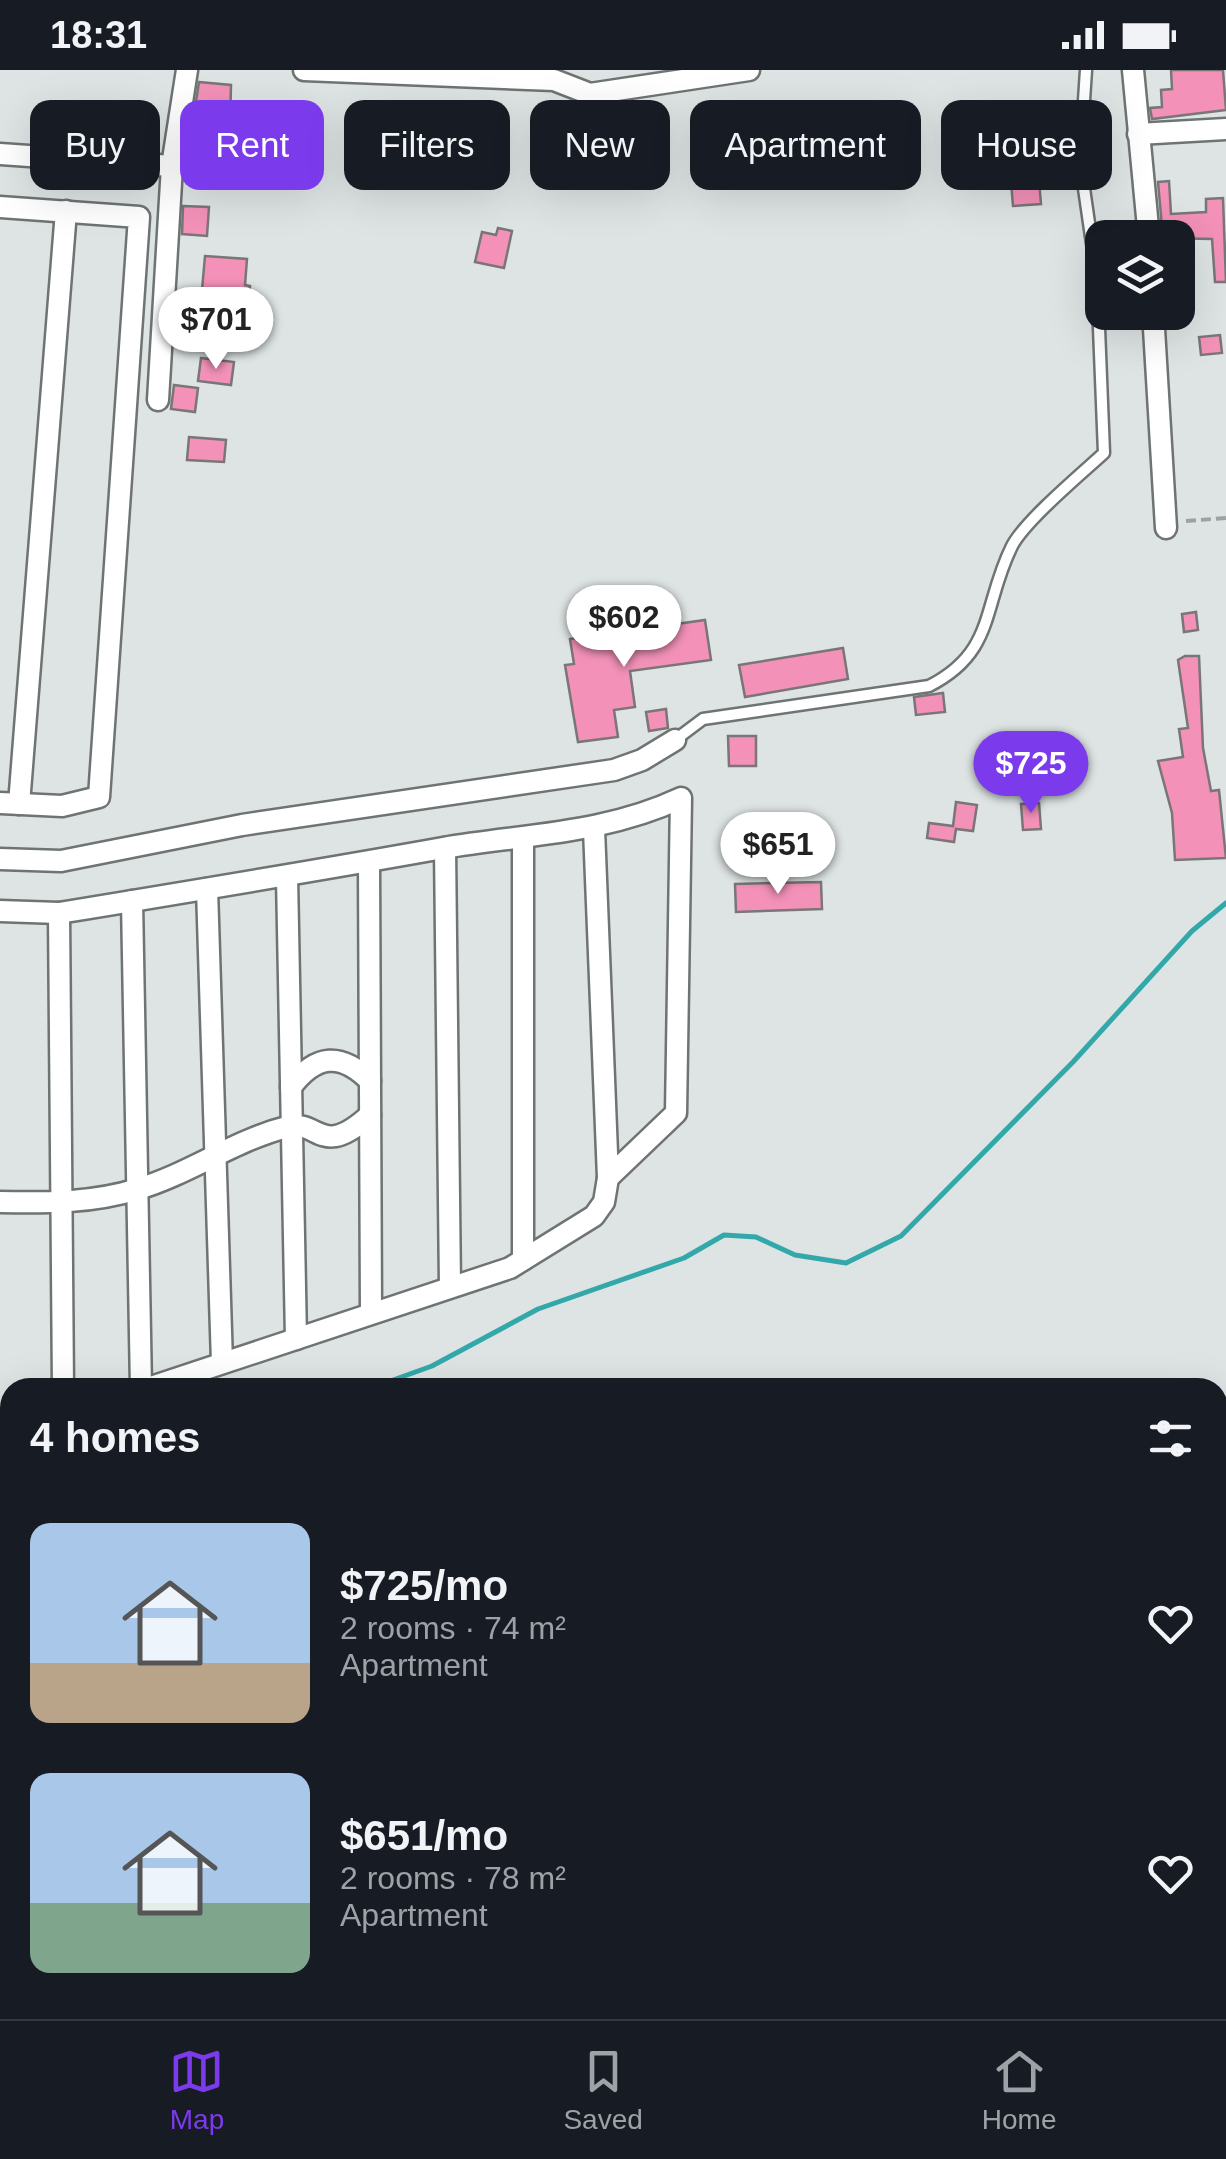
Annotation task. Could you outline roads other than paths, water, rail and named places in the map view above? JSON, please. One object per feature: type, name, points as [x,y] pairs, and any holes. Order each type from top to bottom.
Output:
[{"type":"street","points":[[158,400],[172,166],[187,70]]},
{"type":"street","points":[[304,70],[554,80],[590,94],[749,70]]},
{"type":"street","points":[[1133,70],[1147,220]]},
{"type":"street","points":[[1138,134],[1226,130]]},
{"type":"street","points":[[0,154],[172,166]]},
{"type":"street","points":[[0,207],[139,217],[99,797],[62,806],[9,803],[66,212]]},
{"type":"street","points":[[1154,330],[1167,521]]},
{"type":"street","points":[[0,859],[61,861],[242,825],[614,770],[642,760],[675,740]]},
{"type":"street","points":[[0,911],[59,913],[369,864],[445,848],[594,829],[681,798],[676,1113],[608,1178]]},
{"type":"street","points":[[176,1378],[450,1288],[523,1260],[594,1216],[604,1202],[608,1178],[594,829]]},
{"type":"street","points":[[523,1260],[524,838]]},
{"type":"street","points":[[445,848],[450,1288]]},
{"type":"street","points":[[369,864],[371,1314]]},
{"type":"street","points":[[287,877],[296,1338]]},
{"type":"street","points":[[207,890],[222,1363]]},
{"type":"street","points":[[132,901],[145,1378]]},
{"type":"street","points":[[59,913],[63,1378]]},
{"type":"street","points":[[291,1087],[315,1062],[330,1058],[345,1061],[370,1081]]},
{"type":"street","points":[[0,1202],[61,1203],[138,1190],[292,1125],[335,1137],[352,1132],[370,1115]]},
{"type":"lane","points":[[675,740],[703,719],[929,686],[952,674],[971,658],[1014,543],[1104,452],[1097,278],[1080,162],[1086,70]]},
{"type":"waterway","points":[[399,1378],[432,1366],[538,1309],[684,1258],[724,1235],[756,1237],[795,1255],[846,1263],[901,1236],[1073,1062],[1192,931],[1226,903]]}]
